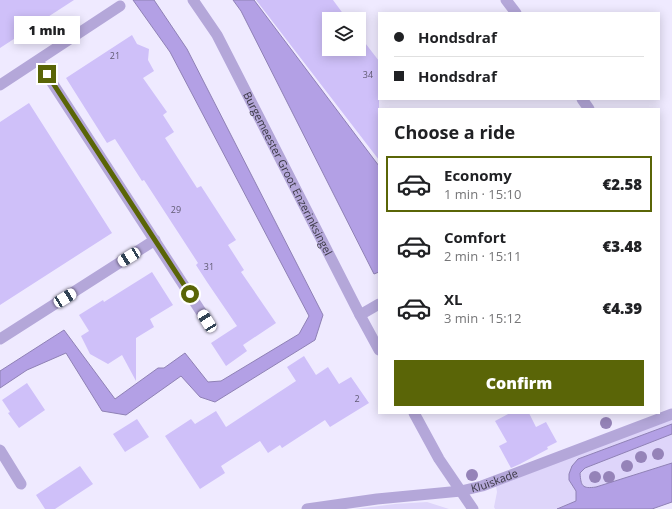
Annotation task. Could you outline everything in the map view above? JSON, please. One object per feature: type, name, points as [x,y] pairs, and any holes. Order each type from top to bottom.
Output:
[{"type":"street","name":"Burgemeester Groot Enzerinksingel","points":[[193,0],[217,35],[378,348]]},
{"type":"street","points":[[506,0],[515,12]]},
{"type":"street","points":[[0,85],[120,6]]},
{"type":"street","points":[[38,61],[207,321]]},
{"type":"street","points":[[0,339],[155,240]]},
{"type":"street","points":[[360,315],[378,305]]},
{"type":"street","points":[[415,414],[439,459],[473,509]]},
{"type":"street","name":"Kluiskade","points":[[307,509],[377,499],[461,491],[482,486],[672,414]]},
{"type":"street","points":[[0,450],[21,484]]},
{"type":"shaded area","points":[[133,0],[154,0],[187,49],[323,315],[315,340],[215,402],[200,397],[181,376],[126,415],[102,411],[66,353],[27,370],[0,388],[0,371],[64,330],[115,399],[158,368],[164,368],[185,353],[208,382],[221,381],[299,334],[309,316],[170,52]]},
{"type":"shaded area","points":[[233,0],[254,0],[378,165],[378,272],[374,274],[241,11]]},
{"type":"shaded area","points":[[672,419],[672,424],[578,459],[569,480],[576,491],[576,501],[557,509],[495,509],[494,507],[497,492],[496,486]]},
{"type":"shaded area","points":[[672,424],[672,434],[585,468],[580,473],[583,486],[596,487],[672,463],[672,502],[652,509],[557,509],[576,501],[576,491],[569,480],[569,474],[572,466],[578,459]]},
{"type":"shaded area","points":[[672,434],[672,463],[596,487],[583,486],[580,473],[585,468]]},
{"type":"shaded area","points":[[427,502],[449,509],[355,509],[395,504]]},
{"type":"building","points":[[0,0],[74,0],[0,48]]},
{"type":"building","points":[[256,0],[333,0],[342,12],[322,12],[322,56],[366,56],[366,44],[378,60],[378,159]]},
{"type":"building","points":[[132,35],[137,44],[149,49],[148,60],[154,71],[143,78],[167,112],[163,115],[174,132],[165,138],[197,188],[201,186],[236,240],[228,245],[244,270],[241,272],[276,323],[243,345],[247,351],[226,366],[211,343],[237,326],[196,265],[198,263],[144,180],[142,181],[115,139],[107,143],[66,78]]},
{"type":"building","points":[[29,103],[112,233],[0,305],[0,122]]},
{"type":"building","points":[[152,272],[173,305],[150,319],[154,327],[136,338],[136,381],[122,355],[108,364],[90,354],[81,336],[89,331],[79,315],[103,300],[104,302]]},
{"type":"building","points":[[304,356],[316,375],[328,367],[339,384],[351,377],[369,403],[330,427],[325,420],[282,448],[280,445],[268,453],[260,441],[221,466],[225,473],[200,489],[165,436],[191,419],[195,424],[216,411],[226,427],[296,381],[287,367]]},
{"type":"building","points":[[27,383],[45,410],[19,428],[8,413],[10,412],[2,400]]},
{"type":"building","points":[[508,414],[530,414],[536,427],[546,422],[557,442],[547,447],[548,449],[511,468],[499,446],[507,442],[495,421]]},
{"type":"building","points":[[137,419],[149,437],[125,452],[113,434]]},
{"type":"building","points":[[80,466],[93,484],[55,509],[45,509],[36,495]]},
{"type":"route","points":[[47,74],[190,294]]}]
